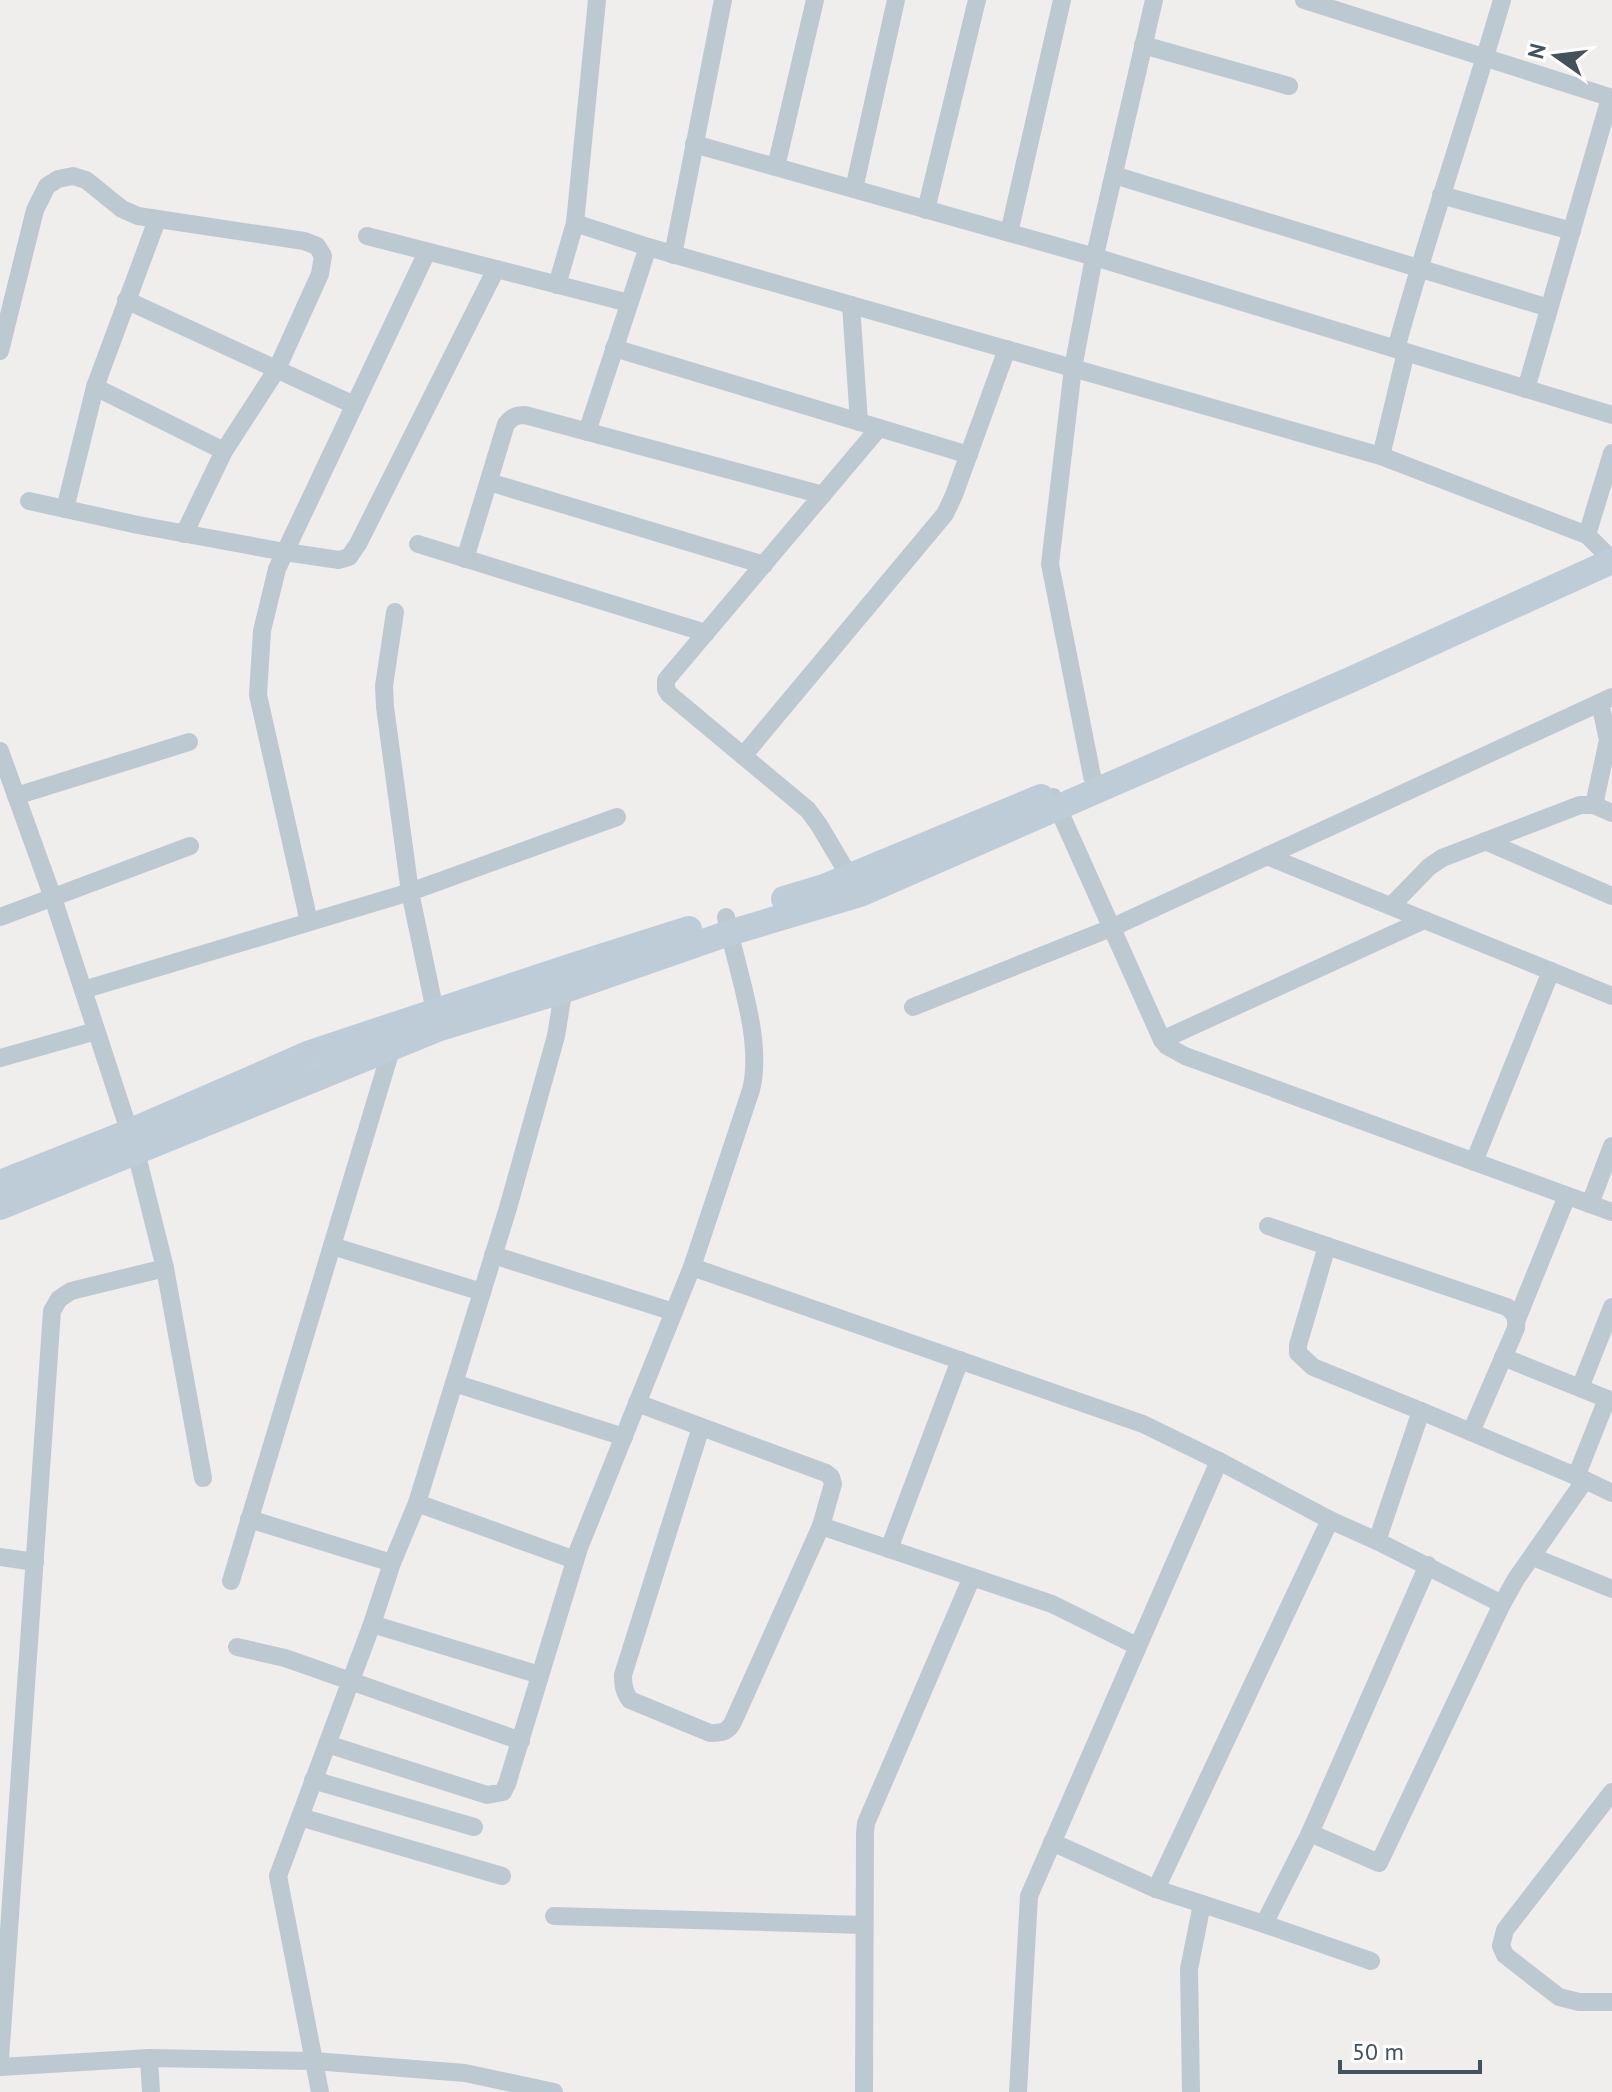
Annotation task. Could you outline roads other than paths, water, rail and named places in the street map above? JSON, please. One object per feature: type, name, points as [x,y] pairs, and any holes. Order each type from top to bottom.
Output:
[{"type":"street","points":[[557,285],[575,223],[597,0]]},
{"type":"street","points":[[673,255],[723,0]]},
{"type":"street","points":[[776,167],[815,0]]},
{"type":"street","points":[[854,189],[896,0]]},
{"type":"street","points":[[926,210],[977,0]]},
{"type":"street","points":[[1009,233],[1062,0]]},
{"type":"street","points":[[1095,783],[1050,564],[1073,368],[1154,0]]},
{"type":"street","points":[[1381,456],[1418,268],[1502,0]]},
{"type":"street","points":[[1308,1],[1611,98],[1526,389]]},
{"type":"street","points":[[1143,45],[1289,86]]},
{"type":"street","points":[[694,144],[1095,257],[1612,415]]},
{"type":"street","points":[[1114,175],[1549,308]]},
{"type":"street","points":[[0,351],[35,210],[47,186],[58,179],[73,176],[86,180],[122,209],[138,216],[304,241],[317,246],[323,256],[320,274],[277,369],[224,451],[184,534]]},
{"type":"street","points":[[1441,195],[1572,231]]},
{"type":"street","points":[[65,509],[95,387],[157,220]]},
{"type":"street","points":[[575,223],[673,255],[1381,456],[1605,550]]},
{"type":"street","points":[[367,236],[629,303]]},
{"type":"street","points":[[587,432],[648,247]]},
{"type":"street","points":[[309,922],[258,695],[262,631],[277,569],[427,252]]},
{"type":"street","points":[[29,501],[285,552],[339,560],[349,557],[496,269]]},
{"type":"street","points":[[126,300],[354,405]]},
{"type":"street","points":[[851,305],[859,422]]},
{"type":"street","points":[[614,348],[969,455]]},
{"type":"street","points":[[743,756],[945,514],[1007,349]]},
{"type":"street","points":[[95,387],[224,451]]},
{"type":"street","points":[[465,559],[506,424],[516,415],[823,495]]},
{"type":"street","points":[[843,889],[815,818],[669,694],[666,680],[879,428]]},
{"type":"street","points":[[1605,550],[1612,453]]},
{"type":"street","points":[[489,482],[764,565]]},
{"type":"street","points":[[418,544],[706,633]]},
{"type":"street","points":[[395,1036],[440,1028],[565,979],[843,889],[1350,680],[1605,550]]},
{"type":"street","points":[[395,612],[384,696],[410,892],[435,1011]]},
{"type":"street","points":[[913,1007],[1111,928],[1606,700],[1609,735],[1603,809],[1580,805],[1435,862],[1391,906]]},
{"type":"street","points":[[16,796],[189,742]]},
{"type":"street","points":[[0,751],[53,898],[133,1142],[165,1268],[203,1478]]},
{"type":"street","points":[[1054,801],[1167,1046],[1185,1056],[1612,1212]]},
{"type":"street","points":[[83,990],[410,892],[617,817]]},
{"type":"street","points":[[1485,841],[1612,896]]},
{"type":"street","points":[[0,917],[190,846]]},
{"type":"street","points":[[1267,856],[1612,996]]},
{"type":"street","points":[[1162,1040],[1424,920]]},
{"type":"street","points":[[327,1744],[487,1795],[503,1792],[507,1784],[575,1560],[692,1267],[754,1079],[751,1030],[728,925]]},
{"type":"street","points":[[1474,1162],[1551,971]]},
{"type":"street","points":[[0,1207],[133,1142],[395,1036],[435,1011],[565,979]]},
{"type":"street","points":[[320,2092],[278,1876],[392,1563],[417,1503],[556,1036],[565,979]]},
{"type":"street","points":[[0,1058],[96,1031]]},
{"type":"street","points":[[231,1581],[395,1036]]},
{"type":"street","points":[[0,1183],[133,1142]]},
{"type":"street","points":[[1590,1204],[1612,1146]]},
{"type":"street","points":[[1471,1432],[1516,1328],[1567,1196]]},
{"type":"street","points":[[1268,1226],[1507,1307],[1517,1319]]},
{"type":"street","points":[[332,1246],[482,1292]]},
{"type":"street","points":[[1327,1246],[1298,1345],[1298,1353],[1313,1367],[1612,1493]]},
{"type":"street","points":[[493,1255],[674,1312]]},
{"type":"street","points":[[692,1267],[1143,1424],[1502,1604]]},
{"type":"street","points":[[0,2060],[6,1876],[35,1562],[52,1311],[59,1299],[71,1291],[165,1268]]},
{"type":"street","points":[[1580,1388],[1612,1307]]},
{"type":"street","points":[[1310,1833],[1379,1863],[1502,1604],[1580,1478],[1610,1400],[1503,1357]]},
{"type":"street","points":[[889,1549],[960,1360]]},
{"type":"street","points":[[454,1383],[624,1437]]},
{"type":"street","points":[[637,1403],[826,1473],[833,1484],[821,1526],[729,1729],[720,1733],[710,1733],[630,1700],[625,1693],[623,1675],[701,1427]]},
{"type":"street","points":[[1377,1541],[1421,1411]]},
{"type":"street","points":[[1018,2092],[1029,1896],[1219,1461]]},
{"type":"street","points":[[417,1503],[575,1560]]},
{"type":"street","points":[[249,1519],[392,1563]]},
{"type":"street","points":[[1156,1889],[1330,1520]]},
{"type":"street","points":[[821,1526],[1061,1608],[1137,1646]]},
{"type":"street","points":[[0,1557],[35,1562]]},
{"type":"street","points":[[1531,1560],[1612,1589]]},
{"type":"street","points":[[1264,1924],[1310,1833],[1428,1565]]},
{"type":"street","points":[[864,2092],[865,1833],[869,1815],[972,1577]]},
{"type":"street","points":[[372,1624],[540,1675]]},
{"type":"street","points":[[237,1647],[285,1658],[521,1741]]},
{"type":"street","points":[[313,1780],[474,1827]]},
{"type":"street","points":[[1612,1792],[1505,1930],[1501,1946],[1505,1955],[1559,1997],[1579,2002],[1612,2002]]},
{"type":"street","points":[[300,1817],[502,1876]]},
{"type":"street","points":[[1052,1842],[1156,1889],[1371,1961]]},
{"type":"street","points":[[1191,2092],[1189,1969],[1202,1904]]},
{"type":"street","points":[[554,1916],[864,1925]]},
{"type":"street","points":[[149,2058],[151,2092]]},
{"type":"street","points":[[0,2067],[149,2058],[314,2061],[465,2073],[554,2092]]}]
